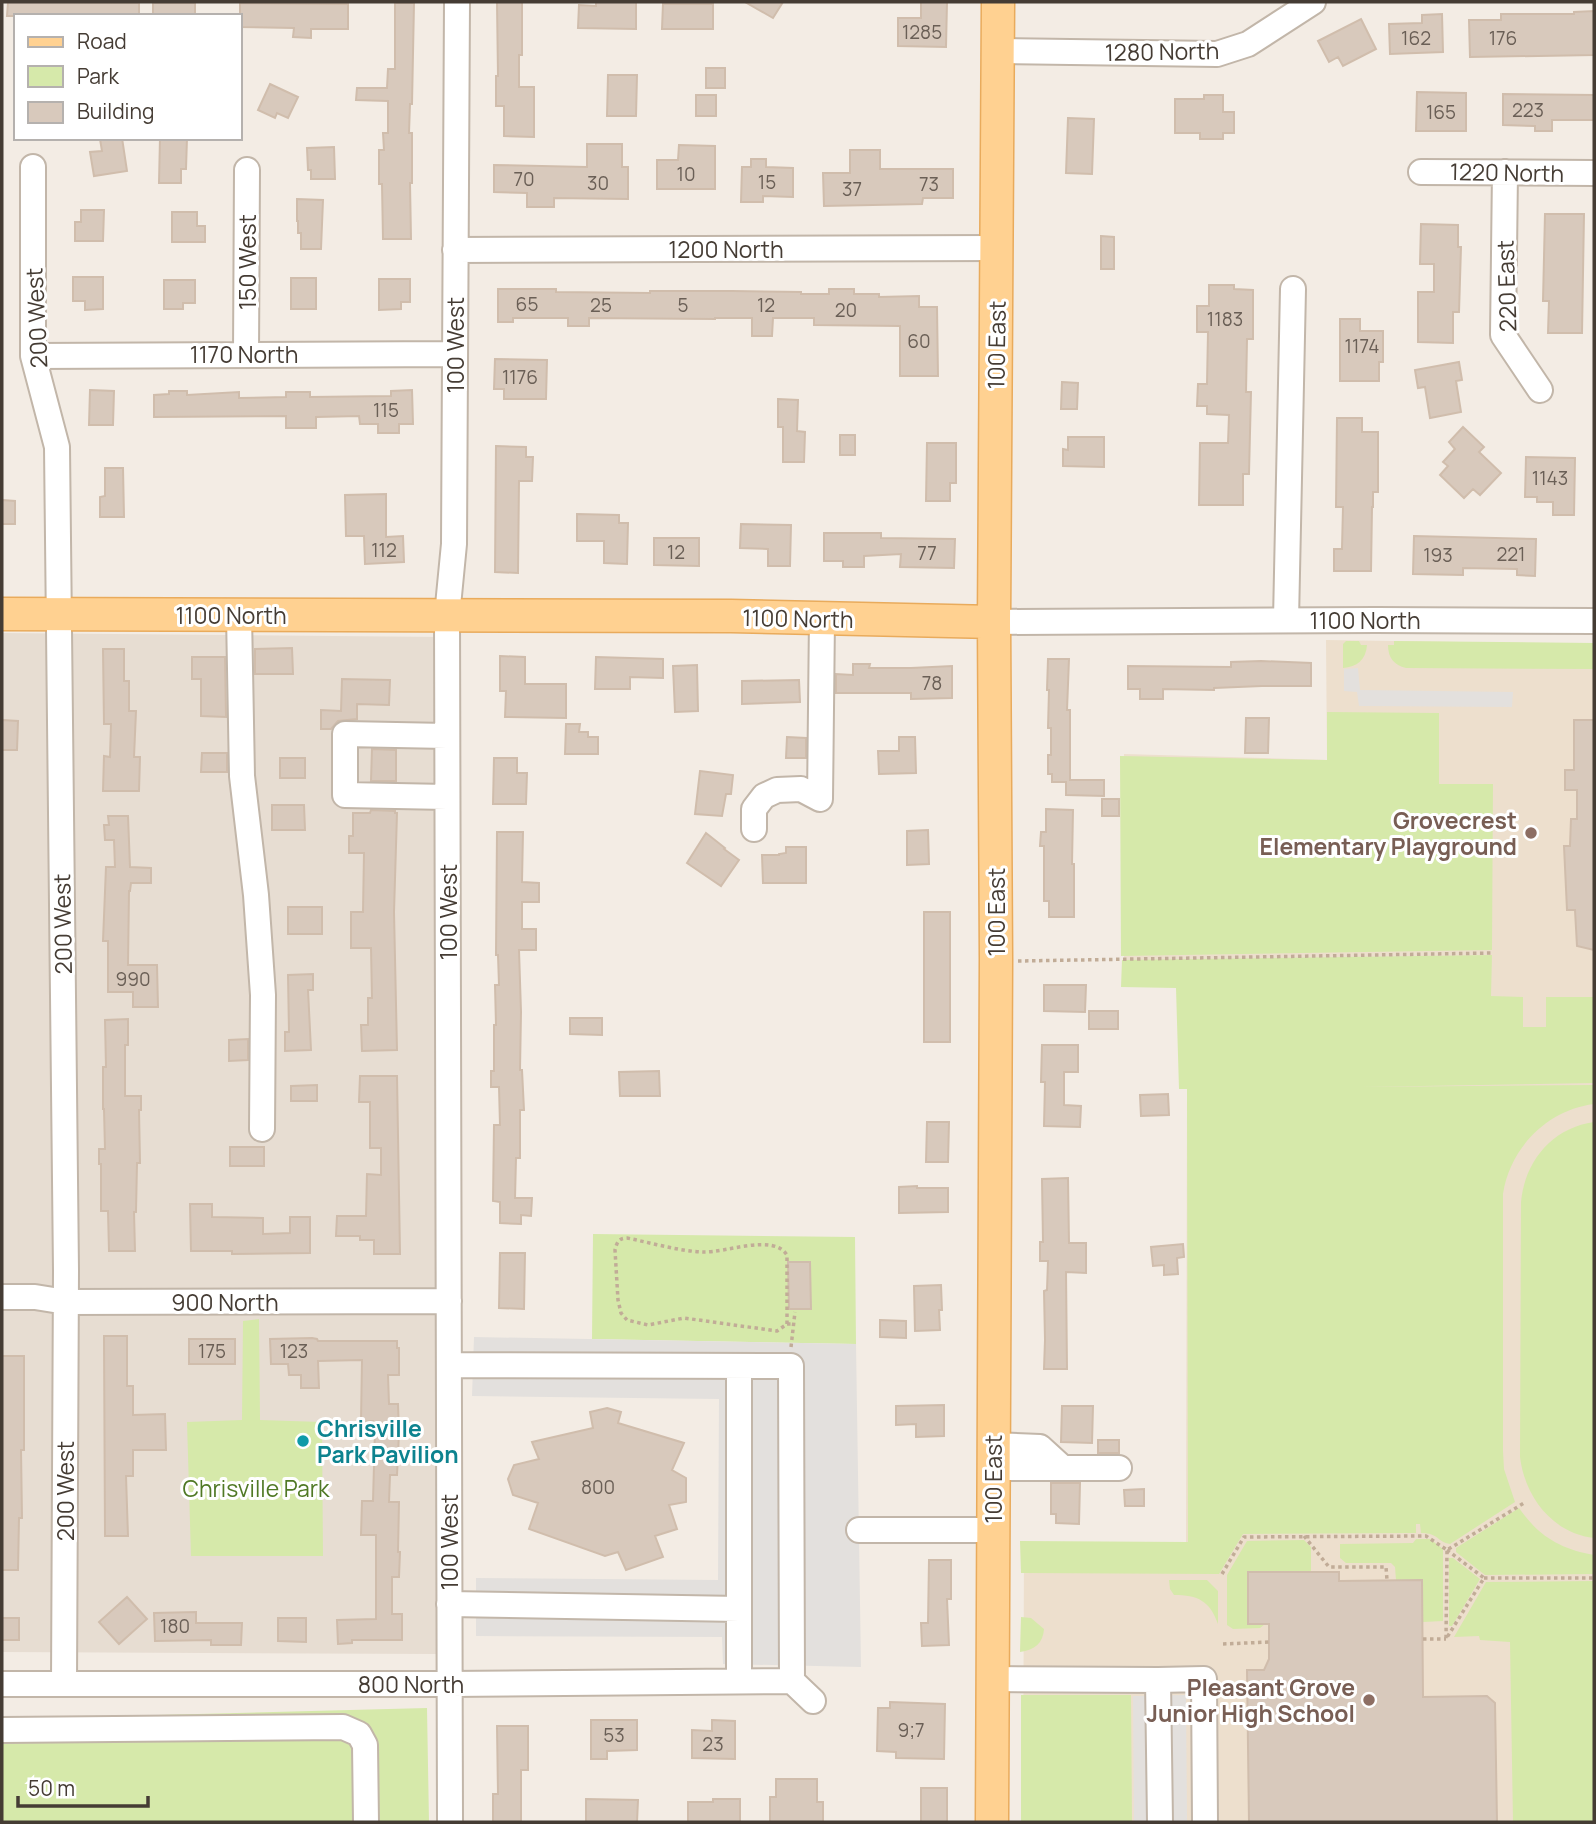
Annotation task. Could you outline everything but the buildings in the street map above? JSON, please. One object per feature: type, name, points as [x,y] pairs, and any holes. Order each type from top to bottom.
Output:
[{"type":"main road","name":"100 East","points":[[992,1822],[998,2]]},
{"type":"main road","name":"1100 North","points":[[2,614],[718,616],[994,622]]},
{"type":"street","name":"100 West","points":[[450,1822],[447,616],[454,544],[457,2]]},
{"type":"street","name":"1280 North","points":[[998,51],[1217,54],[1248,44],[1313,2]]},
{"type":"street","name":"200 West","points":[[33,167],[33,356],[57,447],[66,1302],[64,1684]]},
{"type":"street","name":"150 West","points":[[246,354],[247,170]]},
{"type":"street","name":"1220 North","points":[[1421,172],[1594,173]]},
{"type":"street","name":"220 East","points":[[1505,172],[1503,335],[1540,390]]},
{"type":"street","name":"1200 North","points":[[456,250],[997,248]]},
{"type":"street","points":[[1286,621],[1293,289]]},
{"type":"street","name":"1170 North","points":[[33,356],[455,354]]},
{"type":"street","points":[[239,615],[242,776],[256,895],[263,995],[262,1129]]},
{"type":"street","points":[[754,829],[754,809],[764,796],[777,790],[801,789],[820,799],[822,618]]},
{"type":"street","name":"1100 North","points":[[994,622],[1594,621]]},
{"type":"street","points":[[447,736],[345,734],[345,795],[447,797]]},
{"type":"street","name":"900 North","points":[[2,1297],[35,1297],[66,1302],[449,1301]]},
{"type":"street","points":[[449,1365],[791,1366],[792,1681],[813,1701]]},
{"type":"street","points":[[739,1366],[739,1681]]},
{"type":"street","points":[[993,1457],[1041,1447],[1063,1468],[1119,1468]]},
{"type":"street","points":[[859,1530],[993,1530]]},
{"type":"street","points":[[449,1604],[739,1609]]},
{"type":"street","points":[[992,1679],[1204,1679],[1205,1822]]},
{"type":"street","points":[[1158,1680],[1160,1822]]},
{"type":"street","name":"800 North","points":[[2,1684],[792,1681]]},
{"type":"street","points":[[2,1730],[343,1727],[359,1734],[365,1745],[366,1822]]},
{"type":"path","points":[[1016,961],[1492,953]]},
{"type":"path","points":[[787,1324],[787,1255],[781,1248],[766,1244],[703,1252],[627,1238],[617,1242],[615,1250],[618,1300],[621,1313],[627,1320],[648,1325],[684,1318],[777,1331],[787,1324],[793,1324]]},
{"type":"path","points":[[791,1366],[794,1312]]},
{"type":"path","points":[[1447,1550],[1524,1503]]},
{"type":"path","points":[[1304,1536],[1329,1567],[1386,1567],[1387,1580]]},
{"type":"path","points":[[1222,1574],[1244,1537],[1426,1536],[1484,1578],[1594,1578]]},
{"type":"path","points":[[1446,1639],[1447,1550]]},
{"type":"path","points":[[1446,1639],[1484,1578]]},
{"type":"path","points":[[1423,1639],[1446,1639]]},
{"type":"path","points":[[1223,1644],[1269,1642]]},
{"type":"shaded area","points":[[2,633],[441,637],[436,1654],[2,1652]]},
{"type":"shaded area","points":[[1326,640],[1594,644],[1594,1822],[1023,1822],[1024,1543],[1186,1543],[1187,1092],[1224,973],[1124,972],[1124,754],[1327,760]]},
{"type":"shaded area","points":[[1358,668],[1360,690],[1513,692],[1512,707],[1359,706],[1357,692],[1344,691],[1344,669]]},
{"type":"shaded area","points":[[474,1337],[856,1344],[861,1667],[723,1664],[722,1637],[476,1636],[476,1578],[718,1580],[719,1399],[472,1396]]},
{"type":"shaded area","points":[[1186,1695],[1187,1822],[1134,1822],[1133,1696]]},
{"type":"green space","points":[[1346,641],[1359,641],[1361,645],[1367,645],[1360,662],[1343,668],[1343,644]]},
{"type":"green space","points":[[1394,641],[1594,643],[1594,669],[1406,668],[1395,663],[1391,657],[1388,645],[1394,645]]},
{"type":"green space","points":[[1327,712],[1439,713],[1439,784],[1493,784],[1492,950],[1121,956],[1120,756],[1327,760]]},
{"type":"green space","points":[[1492,955],[1491,996],[1523,997],[1523,1027],[1546,1027],[1546,997],[1594,997],[1594,1083],[1360,1087],[1594,1085],[1594,1104],[1561,1114],[1546,1123],[1522,1147],[1507,1177],[1503,1194],[1503,1451],[1504,1469],[1515,1502],[1450,1544],[1431,1534],[1421,1533],[1420,1524],[1416,1524],[1416,1533],[1243,1534],[1219,1574],[1021,1573],[1020,1541],[1188,1542],[1187,1089],[1179,1089],[1176,988],[1121,987],[1122,960]]},
{"type":"green space","points":[[1594,1122],[1594,1538],[1565,1529],[1543,1511],[1528,1486],[1520,1457],[1521,1202],[1524,1187],[1528,1173],[1543,1149],[1565,1131]]},
{"type":"green space","points":[[593,1234],[855,1237],[856,1344],[592,1339]]},
{"type":"green space","name":"Chrisville Park","points":[[259,1319],[260,1420],[322,1422],[323,1556],[191,1556],[187,1422],[242,1420],[243,1321]]},
{"type":"green space","points":[[1519,1508],[1535,1527],[1552,1540],[1594,1555],[1594,1574],[1485,1575],[1456,1552],[1456,1548]]},
{"type":"green space","points":[[1416,1539],[1430,1539],[1443,1549],[1443,1621],[1423,1622],[1422,1580],[1396,1580],[1395,1567],[1391,1563],[1346,1563],[1340,1558],[1340,1544],[1413,1543]]},
{"type":"green space","points":[[1304,1540],[1311,1547],[1311,1572],[1248,1573],[1265,1624],[1260,1628],[1233,1629],[1227,1625],[1227,1575],[1247,1541]]},
{"type":"green space","points":[[1449,1558],[1453,1558],[1480,1579],[1452,1626],[1449,1626]]},
{"type":"green space","points":[[1169,1580],[1207,1580],[1218,1591],[1218,1624],[1211,1610],[1202,1601],[1190,1596],[1174,1595]]},
{"type":"green space","points":[[1594,1581],[1594,1822],[1513,1822],[1510,1642],[1480,1640],[1479,1636],[1454,1637],[1486,1582]]},
{"type":"green space","points":[[1021,1617],[1031,1618],[1044,1629],[1037,1645],[1020,1652]]},
{"type":"green space","points":[[1021,1695],[1131,1695],[1132,1822],[1021,1822]]},
{"type":"green space","points":[[427,1708],[429,1822],[2,1822],[2,1719]]},
{"type":"place","name":"Grovecrest Elementary Playground","points":[[1531,833]]},
{"type":"place","name":"Chrisville Park Pavilion","points":[[303,1441]]},
{"type":"place","name":"Pleasant Grove Junior High School","points":[[1369,1700]]}]
